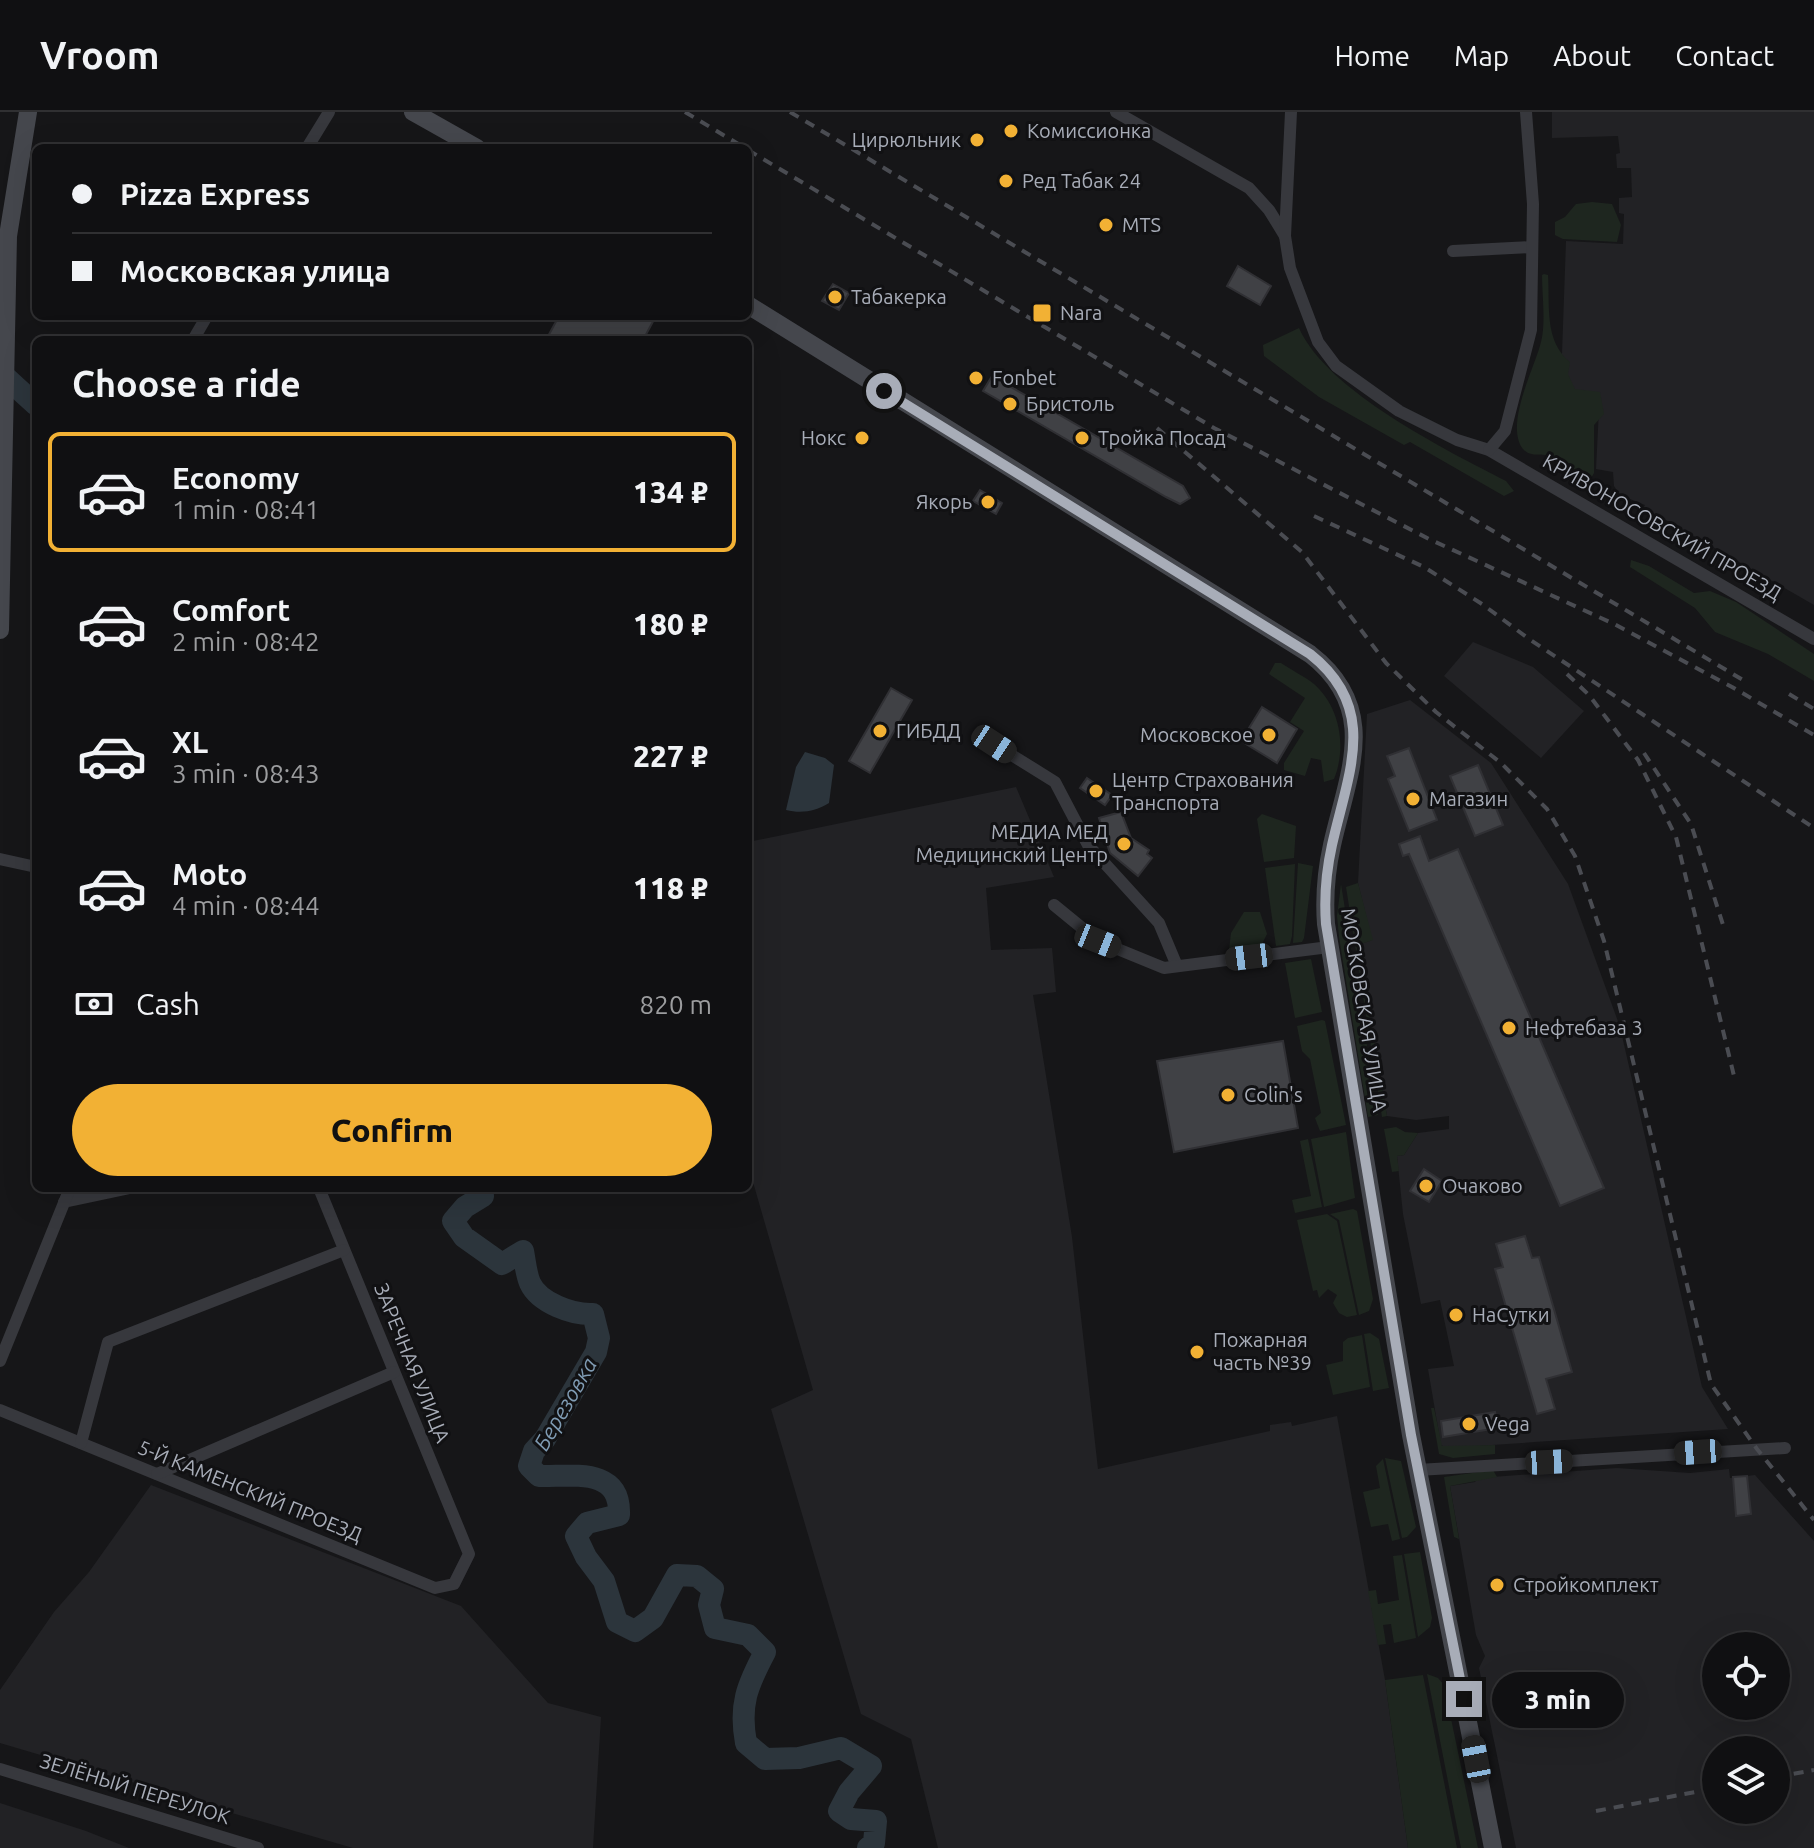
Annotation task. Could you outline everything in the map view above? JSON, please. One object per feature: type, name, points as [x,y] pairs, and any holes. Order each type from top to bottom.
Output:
[{"type":"main road","points":[[1,621],[11,206],[28,112]]},
{"type":"main road","points":[[413,112],[470,144]]},
{"type":"main road","name":"МОСКОВСКАЯ УЛИЦА","points":[[752,307],[1288,640],[1331,673],[1348,700],[1355,734],[1350,775],[1325,880],[1329,947],[1418,1470],[1493,1848]]},
{"type":"street","points":[[309,144],[329,112]]},
{"type":"street","points":[[1116,112],[1249,188],[1269,210],[1285,236]]},
{"type":"street","points":[[1285,236],[1291,112]]},
{"type":"street","points":[[1489,450],[1505,431],[1531,330],[1532,247],[1526,112]]},
{"type":"street","name":"КРИВОНОСОВСКИЙ ПРОЕЗД","points":[[1285,236],[1290,268],[1318,342],[1336,366],[1399,411],[1457,440],[1489,450],[1814,639]]},
{"type":"street","points":[[1453,251],[1532,247]]},
{"type":"street","points":[[994,744],[1055,782],[1088,845],[1159,923],[1177,966]]},
{"type":"street","points":[[0,859],[32,866]]},
{"type":"street","points":[[1054,905],[1098,941],[1164,968],[1329,947]]},
{"type":"street","points":[[0,1361],[68,1192]]},
{"type":"street","points":[[64,1202],[111,1192]]},
{"type":"street","name":"ЗАРЕЧНАЯ УЛИЦА","points":[[321,1192],[469,1554]]},
{"type":"street","points":[[81,1443],[108,1342],[344,1250]]},
{"type":"street","points":[[157,1474],[394,1372]]},
{"type":"street","name":"5-Й КАМЕНСКИЙ ПРОЕЗД","points":[[0,1410],[435,1588],[454,1584],[469,1554]]},
{"type":"street","points":[[1418,1470],[1785,1448]]},
{"type":"street","name":"ЗЕЛЁНЫЙ ПЕРЕУЛОК","points":[[0,1769],[258,1848]]},
{"type":"shaded area","points":[[1552,112],[1814,112],[1814,605],[1666,520],[1664,523],[1642,511],[1645,505],[1620,495],[1614,486],[1613,472],[1596,469],[1599,409],[1560,410],[1566,241],[1623,244],[1624,214],[1619,213],[1619,198],[1632,197],[1631,168],[1617,168],[1616,154],[1620,153],[1618,136],[1552,138]]},
{"type":"shaded area","points":[[1576,204],[1612,204],[1621,225],[1617,242],[1563,239],[1555,235],[1555,222],[1565,217]]},
{"type":"shaded area","points":[[1544,274],[1548,275],[1552,333],[1562,354],[1570,362],[1568,374],[1575,389],[1600,392],[1604,414],[1594,425],[1594,473],[1587,485],[1568,479],[1553,457],[1527,452],[1518,439],[1519,411],[1542,334]]},
{"type":"shaded area","points":[[1299,328],[1313,351],[1361,396],[1422,436],[1506,481],[1514,491],[1504,496],[1410,442],[1404,445],[1319,397],[1264,356],[1263,345]]},
{"type":"shaded area","points":[[1631,560],[1649,566],[1694,593],[1710,591],[1736,602],[1814,654],[1814,681],[1768,654],[1715,632],[1695,608],[1630,567]]},
{"type":"shaded area","points":[[1473,642],[1533,667],[1584,711],[1541,758],[1444,676]]},
{"type":"shaded area","points":[[1275,663],[1281,663],[1310,681],[1330,704],[1339,728],[1340,741],[1334,779],[1324,782],[1321,760],[1311,758],[1305,776],[1284,770],[1284,763],[1304,731],[1290,722],[1305,698],[1269,674]]},
{"type":"shaded area","points":[[1410,700],[1491,763],[1568,884],[1620,1027],[1702,1387],[1728,1429],[1447,1448],[1441,1445],[1428,1369],[1454,1366],[1440,1300],[1421,1304],[1403,1214],[1397,1156],[1404,1155],[1418,1133],[1449,1129],[1449,1116],[1416,1120],[1387,1116],[1358,945],[1372,940],[1358,883],[1367,714]]},
{"type":"shaded area","points":[[805,752],[825,758],[834,765],[829,803],[809,811],[786,810],[796,767]]},
{"type":"shaded area","points":[[1016,787],[1054,877],[986,888],[991,950],[1052,948],[1056,992],[1033,995],[1072,1237],[1098,1469],[1270,1431],[1270,1425],[1291,1422],[1292,1426],[1337,1416],[1385,1680],[1408,1848],[938,1848],[911,1739],[861,1714],[771,1409],[813,1390],[752,1176],[752,841]]},
{"type":"shaded area","points":[[1262,814],[1296,826],[1294,858],[1264,862],[1257,819]]},
{"type":"shaded area","points":[[1298,863],[1313,866],[1304,938],[1302,942],[1293,943]]},
{"type":"shaded area","points":[[1295,864],[1292,936],[1290,944],[1276,946],[1265,868]]},
{"type":"shaded area","points":[[1358,883],[1373,940],[1358,945],[1387,1116],[1382,1117],[1346,887]]},
{"type":"shaded area","points":[[1341,884],[1378,1115],[1368,1117],[1339,937],[1337,916]]},
{"type":"shaded area","points":[[1244,912],[1260,912],[1267,934],[1260,948],[1246,953],[1229,950],[1231,933]]},
{"type":"shaded area","points":[[1311,959],[1322,1012],[1295,1018],[1285,963]]},
{"type":"shaded area","points":[[1325,1021],[1346,1125],[1320,1131],[1315,1118],[1321,1113],[1310,1059],[1302,1051],[1297,1026]]},
{"type":"shaded area","points":[[1396,1127],[1405,1132],[1418,1133],[1404,1155],[1397,1156],[1399,1171],[1392,1172],[1384,1129]]},
{"type":"shaded area","points":[[1346,1132],[1355,1198],[1324,1207],[1311,1139]]},
{"type":"shaded area","points":[[1308,1139],[1322,1207],[1295,1213],[1292,1200],[1311,1196],[1300,1141]]},
{"type":"shaded area","points":[[1353,1209],[1357,1211],[1373,1299],[1369,1311],[1359,1315],[1339,1220],[1330,1214]]},
{"type":"shaded area","points":[[1327,1214],[1337,1221],[1357,1315],[1347,1317],[1339,1313],[1333,1303],[1337,1295],[1328,1289],[1319,1298],[1317,1290],[1313,1291],[1297,1220]]},
{"type":"shaded area","points":[[1370,1333],[1379,1339],[1389,1388],[1373,1391],[1364,1334]]},
{"type":"shaded area","points":[[1362,1335],[1370,1387],[1333,1395],[1326,1365],[1343,1361],[1343,1342]]},
{"type":"shaded area","points":[[1431,1408],[1434,1408],[1442,1446],[1495,1445],[1495,1454],[1453,1458],[1439,1454]]},
{"type":"shaded area","points":[[1385,1458],[1401,1461],[1416,1527],[1407,1537],[1402,1538]]},
{"type":"shaded area","points":[[1383,1459],[1400,1539],[1392,1541],[1388,1524],[1371,1527],[1363,1492],[1380,1488],[1376,1466]]},
{"type":"shaded area","points":[[1617,1468],[1690,1473],[1729,1469],[1730,1478],[1755,1475],[1814,1541],[1814,1848],[1516,1848],[1479,1668],[1485,1656],[1476,1635],[1450,1486],[1475,1482],[1478,1478]]},
{"type":"shaded area","points":[[1493,1470],[1497,1477],[1450,1486],[1459,1539],[1454,1537],[1444,1477]]},
{"type":"shaded area","points":[[151,1485],[461,1606],[548,1703],[601,1717],[593,1848],[353,1848],[208,1806],[187,1792],[152,1788],[0,1743],[0,1690],[54,1612],[89,1572]]},
{"type":"shaded area","points":[[1420,1552],[1432,1618],[1430,1627],[1418,1637],[1404,1554]]},
{"type":"shaded area","points":[[1402,1555],[1416,1638],[1394,1643],[1391,1624],[1383,1625],[1386,1644],[1378,1645],[1368,1591],[1376,1590],[1378,1604],[1399,1600],[1393,1556]]},
{"type":"shaded area","points":[[1427,1674],[1438,1678],[1444,1685],[1478,1848],[1461,1848]]},
{"type":"shaded area","points":[[1423,1675],[1457,1848],[1408,1848],[1385,1680]]},
{"type":"shaded area","points":[[0,1803],[86,1831],[129,1848],[0,1848]]},
{"type":"building","points":[[1238,266],[1271,286],[1260,305],[1227,286]]},
{"type":"building","name":"Табакерка","points":[[833,284],[849,293],[839,310],[822,301]]},
{"type":"building","points":[[557,320],[654,320],[645,336],[548,336]]},
{"type":"building","name":"Тройка Посад","points":[[992,376],[1183,486],[1190,498],[1180,504],[1166,497],[983,391]]},
{"type":"building","name":"Якорь","points":[[980,490],[1002,503],[996,514],[973,501]]},
{"type":"building","name":"ГИБДД","points":[[891,688],[912,700],[870,773],[849,761]]},
{"type":"building","name":"Московское","points":[[1262,707],[1297,729],[1277,763],[1241,741]]},
{"type":"building","name":"Магазин","points":[[1409,748],[1437,820],[1409,831],[1388,779],[1395,776],[1387,756]]},
{"type":"building","points":[[1478,765],[1503,825],[1475,836],[1450,776]]},
{"type":"building","name":"Центр Страхования Транспорта","points":[[1087,778],[1112,795],[1105,805],[1080,788]]},
{"type":"building","name":"МЕДИА МЕД Медицинский Центр","points":[[1121,812],[1131,838],[1149,850],[1147,854],[1152,858],[1138,876],[1110,853],[1099,818]]},
{"type":"building","name":"Нефтебаза 3","points":[[1420,836],[1429,861],[1458,849],[1604,1188],[1560,1206],[1409,854],[1403,856],[1399,844]]},
{"type":"building","name":"Colin's","points":[[1283,1041],[1298,1128],[1174,1152],[1157,1061]]},
{"type":"building","name":"Очаково","points":[[1424,1169],[1442,1181],[1429,1202],[1410,1191]]},
{"type":"building","points":[[1525,1236],[1532,1258],[1539,1257],[1572,1372],[1546,1379],[1555,1409],[1537,1414],[1495,1269],[1503,1267],[1496,1244]]},
{"type":"building","name":"Vega","points":[[1495,1412],[1498,1428],[1443,1437],[1441,1421]]},
{"type":"building","points":[[1747,1476],[1751,1514],[1736,1516],[1733,1477]]},
{"type":"waterway","name":"Березовка","points":[[0,372],[32,401]]},
{"type":"waterway","name":"Березовка","points":[[482,1192],[483,1196],[465,1207],[453,1221],[464,1237],[502,1264],[523,1251],[534,1290],[549,1302],[567,1310],[593,1314],[599,1338],[596,1352],[545,1439],[534,1451],[529,1466],[539,1476],[592,1478],[612,1488],[619,1515],[587,1523],[576,1536],[586,1557],[604,1581],[617,1622],[635,1631],[653,1618],[677,1575],[697,1576],[713,1589],[709,1605],[715,1628],[748,1635],[765,1652],[746,1696],[743,1718],[746,1743],[765,1759],[799,1758],[841,1748],[871,1766],[849,1792],[839,1811],[851,1819],[876,1821],[874,1843],[868,1848]]},
{"type":"railway","points":[[685,112],[738,144]]},
{"type":"railway","points":[[790,112],[1748,683]]},
{"type":"railway","points":[[752,152],[1214,428],[1429,539],[1614,624],[1814,735]]},
{"type":"railway","points":[[1157,428],[1302,552],[1386,663],[1436,712],[1501,763],[1547,809],[1575,856],[1604,941],[1711,1384],[1757,1449],[1814,1520]]},
{"type":"railway","points":[[1314,516],[1424,567],[1814,828]]},
{"type":"railway","points":[[1567,674],[1589,695],[1638,760],[1676,837],[1735,1080]]},
{"type":"railway","points":[[1789,694],[1814,709]]},
{"type":"railway","points":[[1644,753],[1691,824],[1724,928]]},
{"type":"railway","points":[[1790,1774],[1814,1770]]},
{"type":"railway","points":[[1596,1811],[1702,1791]]},
{"type":"place","name":"Комиссионка","points":[[1011,131]]},
{"type":"place","name":"Цирюльник","points":[[977,140]]},
{"type":"place","name":"Ред Табак 24","points":[[1006,181]]},
{"type":"place","name":"MTS","points":[[1106,225]]},
{"type":"place","name":"Табакерка","points":[[835,297]]},
{"type":"place","name":"Nara","points":[[1042,313]]},
{"type":"place","name":"Fonbet","points":[[976,378]]},
{"type":"place","name":"Бристоль","points":[[1010,404]]},
{"type":"place","name":"Нокс","points":[[862,438]]},
{"type":"place","name":"Тройка Посад","points":[[1082,438]]},
{"type":"place","name":"Якорь","points":[[988,502]]},
{"type":"place","name":"ГИБДД","points":[[880,731]]},
{"type":"place","name":"Московское","points":[[1269,735]]},
{"type":"place","name":"Центр Страхования Транспорта","points":[[1096,791]]},
{"type":"place","name":"Магазин","points":[[1413,799]]},
{"type":"place","name":"МЕДИА МЕД Медицинский Центр","points":[[1124,844]]},
{"type":"place","name":"Нефтебаза 3","points":[[1509,1028]]},
{"type":"place","name":"Colin's","points":[[1228,1095]]},
{"type":"place","name":"Очаково","points":[[1426,1186]]},
{"type":"place","name":"НаСутки","points":[[1456,1315]]},
{"type":"place","name":"Пожарная часть №39","points":[[1197,1352]]},
{"type":"place","name":"Vega","points":[[1469,1424]]},
{"type":"place","name":"Стройкомплект","points":[[1497,1585]]},
{"type":"route","points":[[884,391],[1310,654],[1331,673],[1348,700],[1355,734],[1354,746],[1325,880],[1326,924],[1411,1435],[1464,1699]]}]
